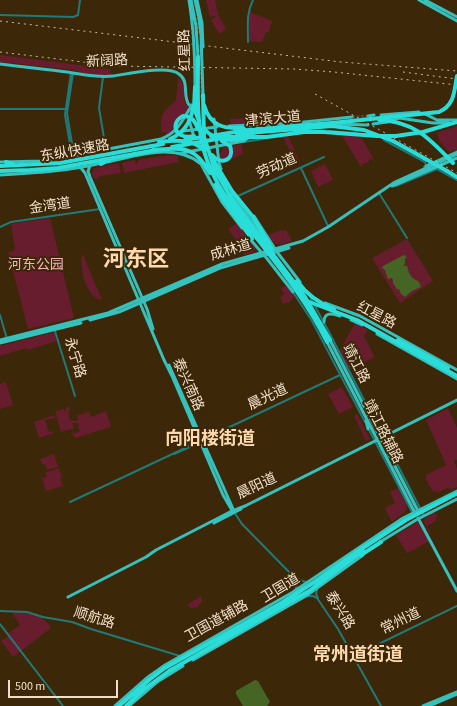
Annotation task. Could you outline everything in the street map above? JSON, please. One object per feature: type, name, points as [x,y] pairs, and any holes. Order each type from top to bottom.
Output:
[{"type":"highway","name":"红星路","points":[[200,57],[198,76],[200,133],[211,173]]},
{"type":"highway","points":[[333,124],[439,112],[452,102],[457,76]]},
{"type":"highway","points":[[195,87],[194,108],[198,120],[207,132],[222,140],[235,140],[258,135],[286,132],[355,129]]},
{"type":"highway","points":[[160,142],[176,136],[187,126],[192,114],[195,87]]},
{"type":"highway","name":"红星路","points":[[202,95],[204,137],[212,162]]},
{"type":"highway","points":[[202,95],[208,115],[218,125],[234,128],[282,126]]},
{"type":"highway","points":[[200,133],[196,124],[191,118],[183,116],[177,122],[176,130],[182,136],[191,137],[212,135]]},
{"type":"highway","points":[[203,118],[207,144],[212,155],[221,161],[228,158],[231,151],[229,145],[223,141],[210,140]]},
{"type":"highway","points":[[333,124],[377,120],[405,125],[425,136],[457,167]]},
{"type":"highway","points":[[228,137],[267,137],[312,132],[396,136],[423,132],[457,122]]},
{"type":"highway","name":"津滨大道","points":[[153,148],[212,135],[247,130],[282,126],[333,124]]},
{"type":"highway","name":"津滨大道","points":[[153,148],[172,147],[253,132],[332,126],[372,133],[415,153],[457,178]]},
{"type":"highway","points":[[172,147],[253,132]]},
{"type":"highway","points":[[0,166],[44,165],[174,140],[186,141],[197,145],[206,151],[214,162],[232,191],[253,217],[289,273]]},
{"type":"highway","points":[[153,148],[189,151],[199,157],[211,173],[225,202],[252,239]]},
{"type":"highway","name":"东纵快速路","points":[[0,171],[43,170],[117,157],[153,148]]},
{"type":"highway","name":"东纵快速路","points":[[44,165],[153,148]]},
{"type":"highway","points":[[101,164],[117,157]]},
{"type":"highway","points":[[6,162],[20,165]]},
{"type":"highway","name":"靖江路","points":[[212,162],[219,178],[233,201],[289,273],[310,304],[329,341]]},
{"type":"highway","name":"靖江路","points":[[211,173],[222,192],[298,294],[329,341]]},
{"type":"highway","points":[[216,186],[244,222]]},
{"type":"highway","name":"红星路","points":[[289,273],[312,297],[334,312]]},
{"type":"highway","name":"红星路","points":[[293,292],[313,305],[355,318],[457,376]]},
{"type":"highway","name":"卫国道","points":[[126,706],[132,703],[169,671],[268,617],[309,591],[353,557],[406,520],[457,496]]},
{"type":"highway","points":[[353,557],[380,542]]},
{"type":"highway","name":"卫国道","points":[[119,706],[146,683],[175,662],[283,602],[353,557]]},
{"type":"highway","points":[[122,700],[128,698]]},
{"type":"main road","points":[[189,0],[195,46]]},
{"type":"main road","name":"红星路","points":[[189,0],[196,26],[200,57],[202,95]]},
{"type":"main road","points":[[196,0],[203,28],[200,57]]},
{"type":"main road","points":[[419,0],[457,21]]},
{"type":"main road","points":[[425,0],[457,17]]},
{"type":"main road","points":[[195,87],[196,26]]},
{"type":"main road","points":[[195,52],[198,76]]},
{"type":"main road","name":"新阔路","points":[[0,64],[103,77],[146,71],[176,72],[185,82],[187,101],[189,105],[192,105]]},
{"type":"main road","points":[[0,162],[45,161],[150,142],[173,132],[182,122],[192,105],[205,106],[214,119],[228,126]]},
{"type":"main road","points":[[189,110],[188,115],[193,129],[196,150],[201,164],[219,198],[257,249],[264,254]]},
{"type":"main road","points":[[381,115],[419,112],[437,120],[457,122]]},
{"type":"main road","points":[[368,116],[374,115]]},
{"type":"main road","points":[[173,132],[228,126],[308,122],[352,117]]},
{"type":"main road","points":[[373,124],[399,118],[437,123],[457,122]]},
{"type":"main road","points":[[214,119],[220,167],[231,186],[255,216],[273,245],[281,249],[281,257]]},
{"type":"main road","points":[[0,175],[81,168],[161,152],[179,153],[246,140],[261,130],[333,124]]},
{"type":"main road","name":"津滨大道","points":[[333,124],[368,125]]},
{"type":"main road","points":[[179,153],[201,164]]},
{"type":"main road","points":[[395,182],[424,167],[457,155]]},
{"type":"main road","points":[[392,186],[457,155]]},
{"type":"main road","points":[[392,186],[457,155]]},
{"type":"main road","name":"成林道","points":[[0,342],[11,338],[110,315],[220,268],[304,241],[328,227],[395,182],[457,155]]},
{"type":"main road","points":[[212,162],[231,195],[273,250]]},
{"type":"main road","name":"泰兴南路","points":[[90,166],[88,171],[101,208]]},
{"type":"main road","name":"泰兴南路","points":[[81,168],[101,208],[142,301],[143,310],[230,505]]},
{"type":"main road","name":"成林道","points":[[379,193],[392,186]]},
{"type":"main road","points":[[219,198],[224,197],[229,201],[281,257],[314,297],[355,318],[375,324],[457,370]]},
{"type":"main road","points":[[252,239],[293,292]]},
{"type":"main road","points":[[273,245],[273,250]]},
{"type":"main road","name":"成林道","points":[[264,254],[273,250]]},
{"type":"main road","points":[[150,297],[147,303],[150,316]]},
{"type":"main road","points":[[142,301],[150,316]]},
{"type":"main road","name":"成林道","points":[[6,340],[108,313],[134,302],[142,301]]},
{"type":"main road","points":[[323,321],[325,316],[334,312]]},
{"type":"main road","name":"泰兴南路","points":[[150,316],[153,330],[165,359],[174,375],[201,441]]},
{"type":"main road","points":[[5,334],[11,338]]},
{"type":"main road","name":"靖江路","points":[[329,341],[366,413],[378,441],[412,504],[417,510],[421,521],[457,590]]},
{"type":"main road","name":"晨阳道","points":[[68,597],[234,511],[378,441],[457,400]]},
{"type":"main road","points":[[366,413],[368,429]]},
{"type":"main road","name":"卫国道辅路","points":[[115,706],[148,677],[180,656],[310,582],[403,518],[457,491]]},
{"type":"main road","name":"卫国道辅路","points":[[268,617],[316,590],[380,542],[457,496]]},
{"type":"main road","points":[[230,505],[239,509]]},
{"type":"main road","points":[[230,505],[234,511]]},
{"type":"main road","points":[[403,518],[409,518],[410,522],[408,525]]},
{"type":"main road","points":[[353,557],[374,537]]},
{"type":"main road","points":[[283,602],[287,596]]},
{"type":"main road","points":[[146,683],[148,677]]},
{"type":"main road","points":[[423,706],[457,693]]},
{"type":"main road","points":[[429,706],[457,693]]},
{"type":"street","points":[[0,15],[73,17],[78,15],[80,0]]},
{"type":"street","points":[[248,42],[249,9],[254,0]]},
{"type":"street","points":[[72,73],[66,109],[73,156]]},
{"type":"street","points":[[103,77],[99,108],[106,150]]},
{"type":"street","points":[[0,110],[66,109]]},
{"type":"street","points":[[237,142],[329,131],[367,134],[386,140],[425,162],[426,164],[424,167]]},
{"type":"street","points":[[169,135],[173,134],[175,136],[179,153]]},
{"type":"street","name":"劳动道","points":[[238,196],[324,157]]},
{"type":"street","points":[[301,168],[328,227]]},
{"type":"street","points":[[392,186],[400,185],[434,170],[440,170],[457,178]]},
{"type":"street","points":[[217,194],[231,186]]},
{"type":"street","points":[[379,193],[407,238]]},
{"type":"street","name":"金湾道","points":[[0,227],[11,222],[101,208]]},
{"type":"street","name":"靖江路辅路","points":[[306,289],[313,305],[323,321],[376,423],[378,441],[417,510]]},
{"type":"street","name":"靖江路辅路","points":[[293,292],[314,324],[368,429],[378,441],[420,517]]},
{"type":"street","points":[[0,316],[6,340]]},
{"type":"street","points":[[311,320],[316,320],[320,316]]},
{"type":"street","points":[[0,320],[6,340]]},
{"type":"street","points":[[314,324],[317,320],[323,321]]},
{"type":"street","name":"永宁路","points":[[54,328],[75,396]]},
{"type":"street","name":"晨光道","points":[[70,502],[341,374]]},
{"type":"street","points":[[366,413],[376,423]]},
{"type":"street","points":[[234,511],[242,524],[294,577],[302,582],[310,582]]},
{"type":"street","points":[[234,511],[242,525],[296,580],[297,586],[293,592]]},
{"type":"street","name":"泰兴路","points":[[316,590],[318,597],[336,625],[382,706]]},
{"type":"street","name":"泰兴路","points":[[306,596],[315,596],[317,598],[354,656]]},
{"type":"street","name":"常州道","points":[[354,656],[457,606]]},
{"type":"street","name":"顺航路","points":[[0,612],[27,612],[43,617],[72,622],[180,656]]},
{"type":"street","points":[[0,624],[63,706]]},
{"type":"green space","points":[[206,0],[215,0],[218,15],[210,17]]},
{"type":"green space","points":[[250,12],[272,21],[269,32],[266,32],[262,42],[249,41],[248,17]]},
{"type":"green space","points":[[218,15],[226,29],[219,34],[211,20]]},
{"type":"green space","points":[[0,55],[110,69],[111,75],[83,73],[74,70],[0,62]]},
{"type":"green space","points":[[179,78],[184,87],[185,101],[189,108],[180,124],[166,135],[166,132],[162,133],[161,118],[167,108],[176,101]]},
{"type":"green space","points":[[280,117],[280,123],[231,125],[230,119]]},
{"type":"green space","points":[[457,126],[457,150],[449,152],[440,142],[436,131],[439,132]]},
{"type":"green space","points":[[341,134],[361,137],[374,159],[372,160],[371,158],[367,163],[362,164],[363,165],[361,167]]},
{"type":"green space","points":[[288,136],[300,162],[296,164],[283,137]]},
{"type":"green space","points":[[242,144],[243,154],[221,164],[220,155],[223,147]]},
{"type":"green space","points":[[169,155],[178,156],[178,162],[124,173],[122,163],[135,160],[135,163],[138,163],[138,160]]},
{"type":"green space","points":[[119,163],[121,173],[100,176],[97,179],[94,179],[92,174],[94,168]]},
{"type":"green space","points":[[325,164],[333,180],[318,187],[311,171]]},
{"type":"green space","name":"河东公园","points":[[50,218],[74,318],[28,329],[8,252],[15,250],[11,224]]},
{"type":"green space","points":[[237,223],[256,249],[254,252],[244,255],[241,247],[228,229]]},
{"type":"green space","points":[[281,230],[286,230],[292,241],[281,244],[275,244],[273,242],[268,235]]},
{"type":"green space","points":[[407,239],[433,281],[400,303],[372,258]]},
{"type":"green space","points":[[82,253],[102,300],[95,298],[88,289],[82,271]]},
{"type":"green space","points":[[286,286],[295,296],[289,302],[283,304],[280,297],[285,294],[280,288]]},
{"type":"green space","points":[[355,323],[368,330],[364,336],[374,356],[373,358],[349,369],[340,350]]},
{"type":"green space","points":[[54,332],[57,341],[28,350],[26,348],[0,356],[0,346]]},
{"type":"green space","points":[[6,382],[13,405],[0,409],[0,384]]},
{"type":"green space","points":[[342,387],[353,407],[339,414],[328,394]]},
{"type":"green space","points":[[54,406],[56,411],[64,409],[65,412],[66,408],[70,406],[70,410],[68,411],[70,420],[77,421],[78,415],[89,412],[91,417],[106,411],[111,427],[75,438],[71,432],[79,432],[79,425],[77,423],[72,423],[73,429],[63,431],[61,433]]},
{"type":"green space","points":[[448,408],[457,428],[457,460],[454,461],[457,469],[457,487],[451,490],[449,487],[437,493],[436,491],[433,492],[426,480],[426,475],[446,465],[426,420]]},
{"type":"green space","points":[[357,414],[370,439],[366,441],[354,416]]},
{"type":"green space","points":[[54,415],[55,418],[45,420],[49,432],[53,431],[54,433],[39,438],[34,422]]},
{"type":"green space","points":[[54,454],[58,467],[47,470],[45,464],[42,464],[40,459]]},
{"type":"green space","points":[[59,468],[63,486],[46,491],[41,475],[43,478],[47,477],[45,473]]},
{"type":"green space","points":[[398,488],[406,504],[407,510],[392,522],[385,508],[395,503],[390,492]]},
{"type":"green space","points":[[435,512],[438,517],[435,519],[436,521],[427,526],[431,534],[430,535],[424,519]]},
{"type":"green space","points":[[419,521],[430,541],[407,553],[396,535]]},
{"type":"green space","points":[[201,596],[202,601],[198,607],[191,608],[187,605]]},
{"type":"green space","points":[[12,612],[30,613],[39,616],[51,628],[16,655],[12,656],[1,641],[10,635],[8,633],[20,625]]},
{"type":"shaded area","points":[[405,255],[407,258],[405,258],[405,264],[403,266],[407,266],[412,278],[419,282],[421,287],[412,291],[405,297],[401,294],[399,289],[397,289],[392,278],[388,279],[385,270],[382,268],[383,266]]},
{"type":"shaded area","points":[[255,680],[258,681],[270,702],[267,706],[243,706],[236,694],[236,691]]},
{"type":"tunnel","points":[[192,0],[200,35]]},
{"type":"tunnel","points":[[200,45],[202,99]]},
{"type":"tunnel","points":[[352,117],[368,116]]},
{"type":"railway","points":[[0,21],[341,62],[457,71]]},
{"type":"railway","points":[[0,52],[116,66],[294,69],[457,85]]},
{"type":"railway","points":[[403,72],[457,79]]},
{"type":"railway","points":[[315,94],[457,173]]},
{"type":"district","name":"河东区","points":[[136,261]]},
{"type":"district","name":"向阳楼街道","points":[[210,440]]},
{"type":"district","name":"常州道街道","points":[[358,656]]}]
